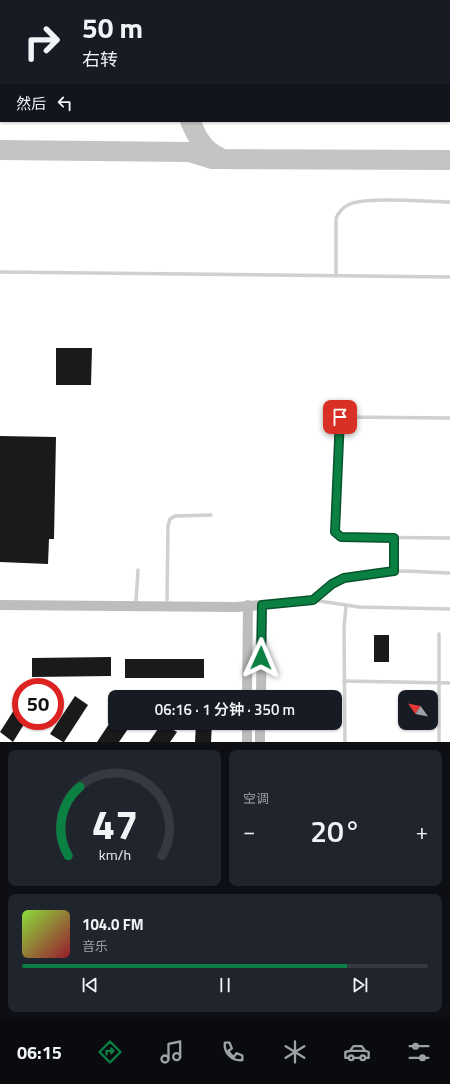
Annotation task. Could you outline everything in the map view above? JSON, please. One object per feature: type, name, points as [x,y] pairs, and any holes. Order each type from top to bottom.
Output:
[{"type":"main road","points":[[0,599],[136,601],[236,600],[248,605]]},
{"type":"main road","points":[[0,605],[262,605],[260,690]]},
{"type":"main road","points":[[247,690],[248,605]]},
{"type":"main road","points":[[246,742],[247,730]]},
{"type":"main road","points":[[260,730],[260,742]]},
{"type":"lane","points":[[336,276],[336,218],[340,211],[349,204],[367,201],[450,202]]},
{"type":"lane","points":[[0,272],[450,277]]},
{"type":"lane","points":[[450,418],[340,417],[335,532],[341,537],[450,538]]},
{"type":"lane","points":[[167,600],[168,523],[170,519],[175,516],[211,515]]},
{"type":"lane","points":[[394,538],[394,571]]},
{"type":"lane","points":[[136,601],[138,570]]},
{"type":"lane","points":[[313,600],[332,584],[344,578],[394,571],[450,573]]},
{"type":"lane","points":[[262,605],[313,600],[346,606],[450,609]]},
{"type":"lane","points":[[345,742],[344,627],[346,606]]},
{"type":"lane","points":[[439,634],[439,742]]},
{"type":"lane","points":[[344,681],[450,683]]},
{"type":"building","points":[[56,348],[92,348],[91,385],[56,385]]},
{"type":"building","points":[[0,436],[56,437],[54,539],[49,539],[48,564],[0,562]]},
{"type":"building","points":[[374,635],[389,635],[389,662],[374,662]]},
{"type":"building","points":[[111,657],[111,676],[32,677],[32,658]]},
{"type":"building","points":[[125,659],[204,659],[204,678],[125,678]]},
{"type":"building","points":[[75,696],[88,705],[63,742],[50,734],[53,730],[64,730],[64,713]]},
{"type":"building","points":[[12,713],[12,730],[20,730],[13,742],[0,732]]},
{"type":"building","points":[[108,726],[108,730],[127,730],[119,742],[97,742]]},
{"type":"building","points":[[157,730],[174,730],[177,732],[170,742],[149,742]]},
{"type":"building","points":[[196,730],[212,730],[211,742],[195,742]]},
{"type":"taxiway","points":[[190,122],[198,138],[205,147],[219,157]]},
{"type":"taxiway","points":[[0,150],[189,152],[212,159],[450,160]]},
{"type":"route","points":[[261,658],[262,605],[313,600],[332,584],[344,578],[360,574],[394,571],[394,538],[341,537],[336,535],[340,417]]}]
